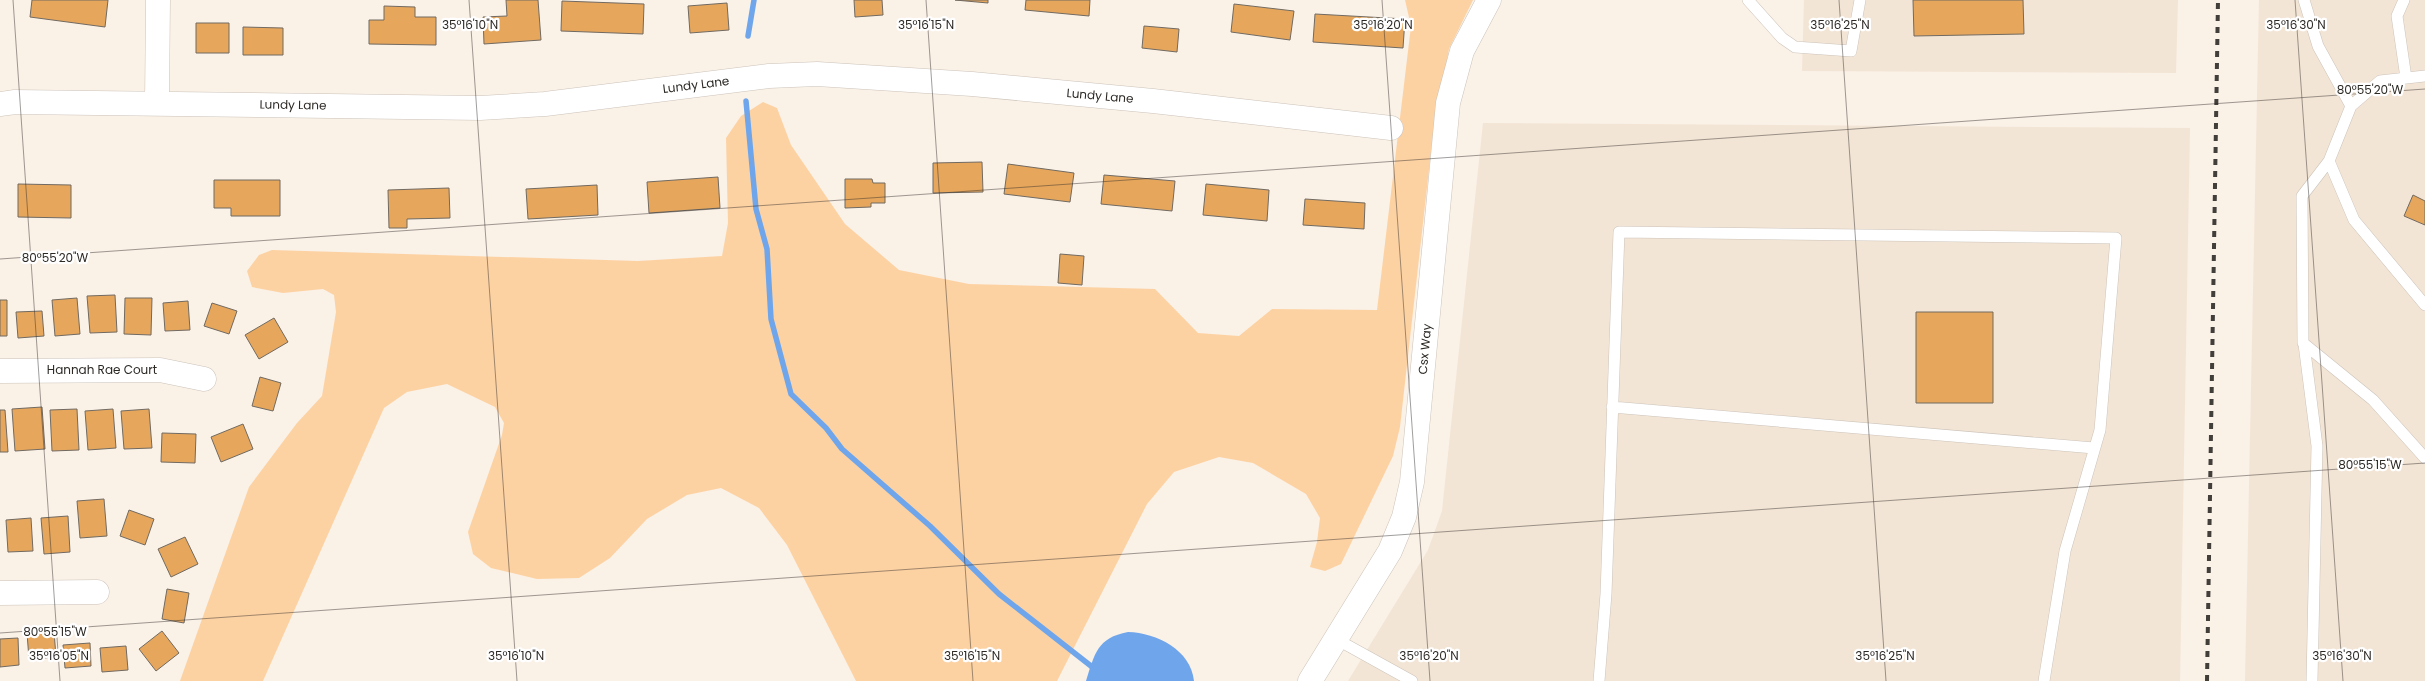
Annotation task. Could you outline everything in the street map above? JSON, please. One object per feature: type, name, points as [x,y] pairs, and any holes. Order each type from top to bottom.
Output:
[{"type":"street","points":[[157,103],[158,0]]},
{"type":"street","name":"Csx Way","points":[[1310,681],[1390,551],[1404,517],[1412,482],[1448,103],[1462,50],[1489,0]]},
{"type":"street","name":"Lundy Lane","points":[[0,104],[15,102],[157,103],[480,108],[544,104],[769,76],[817,74],[972,84],[1153,101],[1391,128]]},
{"type":"street","name":"Hannah Rae Court","points":[[0,371],[160,370],[204,379]]},
{"type":"street","points":[[0,593],[96,592]]},
{"type":"lane","points":[[1748,0],[1782,38],[1795,47],[1851,51],[1860,0]]},
{"type":"lane","points":[[2304,0],[2318,46],[2351,106]]},
{"type":"lane","points":[[2404,0],[2396,16],[2406,78]]},
{"type":"lane","points":[[2312,681],[2317,446],[2304,344],[2302,196],[2330,161],[2351,106],[2380,81],[2425,76]]},
{"type":"lane","points":[[2330,161],[2354,220],[2425,305]]},
{"type":"lane","points":[[1599,681],[1606,594],[1619,232],[2116,238],[2100,430],[2065,552],[2044,681]]},
{"type":"lane","points":[[2304,344],[2374,400],[2425,458]]},
{"type":"lane","points":[[1612,407],[2094,448]]},
{"type":"lane","points":[[1336,639],[1412,681]]},
{"type":"shaded area","points":[[1405,0],[1473,0],[1449,49],[1432,143],[1400,427],[1393,456],[1341,564],[1325,571],[1310,567],[1317,542],[1320,518],[1306,494],[1253,463],[1219,457],[1174,472],[1147,504],[1057,681],[856,681],[787,545],[759,508],[721,488],[687,495],[647,519],[610,558],[579,578],[537,579],[491,568],[473,554],[468,532],[502,435],[504,423],[495,407],[447,384],[407,392],[384,408],[263,681],[180,681],[249,487],[297,423],[322,396],[336,312],[334,295],[323,289],[283,293],[252,287],[247,271],[259,255],[272,250],[638,261],[722,256],[728,223],[726,138],[741,116],[763,102],[777,108],[791,145],[845,224],[899,270],[969,284],[1155,289],[1198,333],[1239,336],[1272,309],[1377,310],[1411,26]]},
{"type":"shaded area","points":[[1804,0],[2178,0],[2176,73],[1802,71]]},
{"type":"shaded area","points":[[2259,0],[2425,0],[2425,681],[2245,681]]},
{"type":"shaded area","points":[[1483,123],[2190,128],[2180,681],[1348,681],[1428,550],[1442,511]]},
{"type":"water","points":[[1128,632],[1150,636],[1171,645],[1186,660],[1194,681],[1086,681],[1095,655],[1103,643],[1110,638]]},
{"type":"building","points":[[32,0],[108,0],[105,27],[30,17]]},
{"type":"building","points":[[506,0],[538,0],[541,40],[484,44],[483,17],[507,16]]},
{"type":"building","points":[[854,0],[882,0],[883,15],[855,17]]},
{"type":"building","points":[[955,0],[988,0],[988,3]]},
{"type":"building","points":[[1026,0],[1090,0],[1089,16],[1025,10]]},
{"type":"building","points":[[1913,0],[2023,0],[2024,34],[1914,36]]},
{"type":"building","points":[[562,1],[644,4],[643,34],[561,31]]},
{"type":"building","points":[[727,3],[729,30],[690,33],[688,6]]},
{"type":"building","points":[[1234,4],[1294,11],[1290,40],[1231,32]]},
{"type":"building","points":[[384,6],[415,7],[415,17],[436,17],[436,45],[369,44],[369,20],[384,20]]},
{"type":"building","points":[[1315,14],[1405,19],[1403,48],[1313,42]]},
{"type":"building","points":[[196,23],[229,23],[229,53],[196,53]]},
{"type":"building","points":[[1144,26],[1179,29],[1177,52],[1142,48]]},
{"type":"building","points":[[243,27],[283,28],[283,55],[243,55]]},
{"type":"building","points":[[982,162],[983,192],[933,193],[933,163]]},
{"type":"building","points":[[1008,164],[1074,173],[1070,202],[1004,194]]},
{"type":"building","points":[[1104,175],[1175,181],[1172,211],[1101,204]]},
{"type":"building","points":[[718,177],[720,208],[649,213],[647,182]]},
{"type":"building","points":[[845,179],[872,179],[873,183],[885,183],[885,203],[871,203],[871,207],[845,208]]},
{"type":"building","points":[[214,180],[280,180],[280,216],[231,216],[231,208],[214,208]]},
{"type":"building","points":[[18,184],[71,185],[71,218],[18,217]]},
{"type":"building","points":[[1206,184],[1269,190],[1267,221],[1203,215]]},
{"type":"building","points":[[597,185],[598,215],[528,219],[526,189]]},
{"type":"building","points":[[449,188],[450,218],[407,219],[407,228],[389,228],[388,190]]},
{"type":"building","points":[[2413,195],[2425,201],[2425,225],[2404,216]]},
{"type":"building","points":[[1305,199],[1365,203],[1364,229],[1303,225]]},
{"type":"building","points":[[1060,254],[1084,256],[1082,285],[1058,283]]},
{"type":"building","points":[[115,295],[117,332],[90,333],[87,296]]},
{"type":"building","points":[[77,298],[80,334],[55,336],[52,300]]},
{"type":"building","points":[[125,298],[152,298],[151,335],[124,334]]},
{"type":"building","points":[[0,300],[7,300],[7,336],[0,336]]},
{"type":"building","points":[[188,301],[190,330],[165,331],[163,303]]},
{"type":"building","points":[[212,303],[237,311],[229,334],[204,326]]},
{"type":"building","points":[[42,311],[44,336],[18,338],[16,312]]},
{"type":"building","points":[[1916,312],[1993,312],[1993,403],[1916,403]]},
{"type":"building","points":[[274,318],[288,342],[259,359],[245,335]]},
{"type":"building","points":[[260,377],[281,383],[273,411],[252,406]]},
{"type":"building","points":[[42,407],[45,449],[15,451],[12,409]]},
{"type":"building","points":[[77,409],[79,450],[52,451],[50,410]]},
{"type":"building","points":[[113,409],[116,448],[88,450],[85,411]]},
{"type":"building","points":[[149,409],[152,448],[124,449],[121,411]]},
{"type":"building","points":[[0,410],[5,410],[8,452],[0,452]]},
{"type":"building","points":[[243,424],[253,449],[221,462],[211,437]]},
{"type":"building","points":[[162,433],[196,434],[195,463],[161,462]]},
{"type":"building","points":[[104,499],[107,536],[80,538],[77,501]]},
{"type":"building","points":[[129,510],[154,519],[145,545],[120,536]]},
{"type":"building","points":[[68,516],[70,552],[44,554],[41,518]]},
{"type":"building","points":[[31,518],[33,551],[8,552],[6,520]]},
{"type":"building","points":[[185,537],[198,564],[171,577],[158,549]]},
{"type":"building","points":[[167,589],[189,593],[184,623],[162,619]]},
{"type":"building","points":[[54,631],[56,657],[29,659],[27,633]]},
{"type":"building","points":[[162,631],[179,653],[156,671],[139,649]]},
{"type":"building","points":[[18,638],[19,665],[0,667],[0,639]]},
{"type":"building","points":[[90,643],[91,666],[65,668],[63,645]]},
{"type":"building","points":[[126,646],[128,670],[102,672],[100,648]]},
{"type":"waterway","points":[[748,36],[754,0]]},
{"type":"waterway","points":[[746,101],[756,209],[767,249],[771,319],[791,394],[826,428],[842,449],[930,526],[999,594],[1091,666],[1105,681]]},
{"type":"railway","points":[[2207,681],[2218,0]]}]
